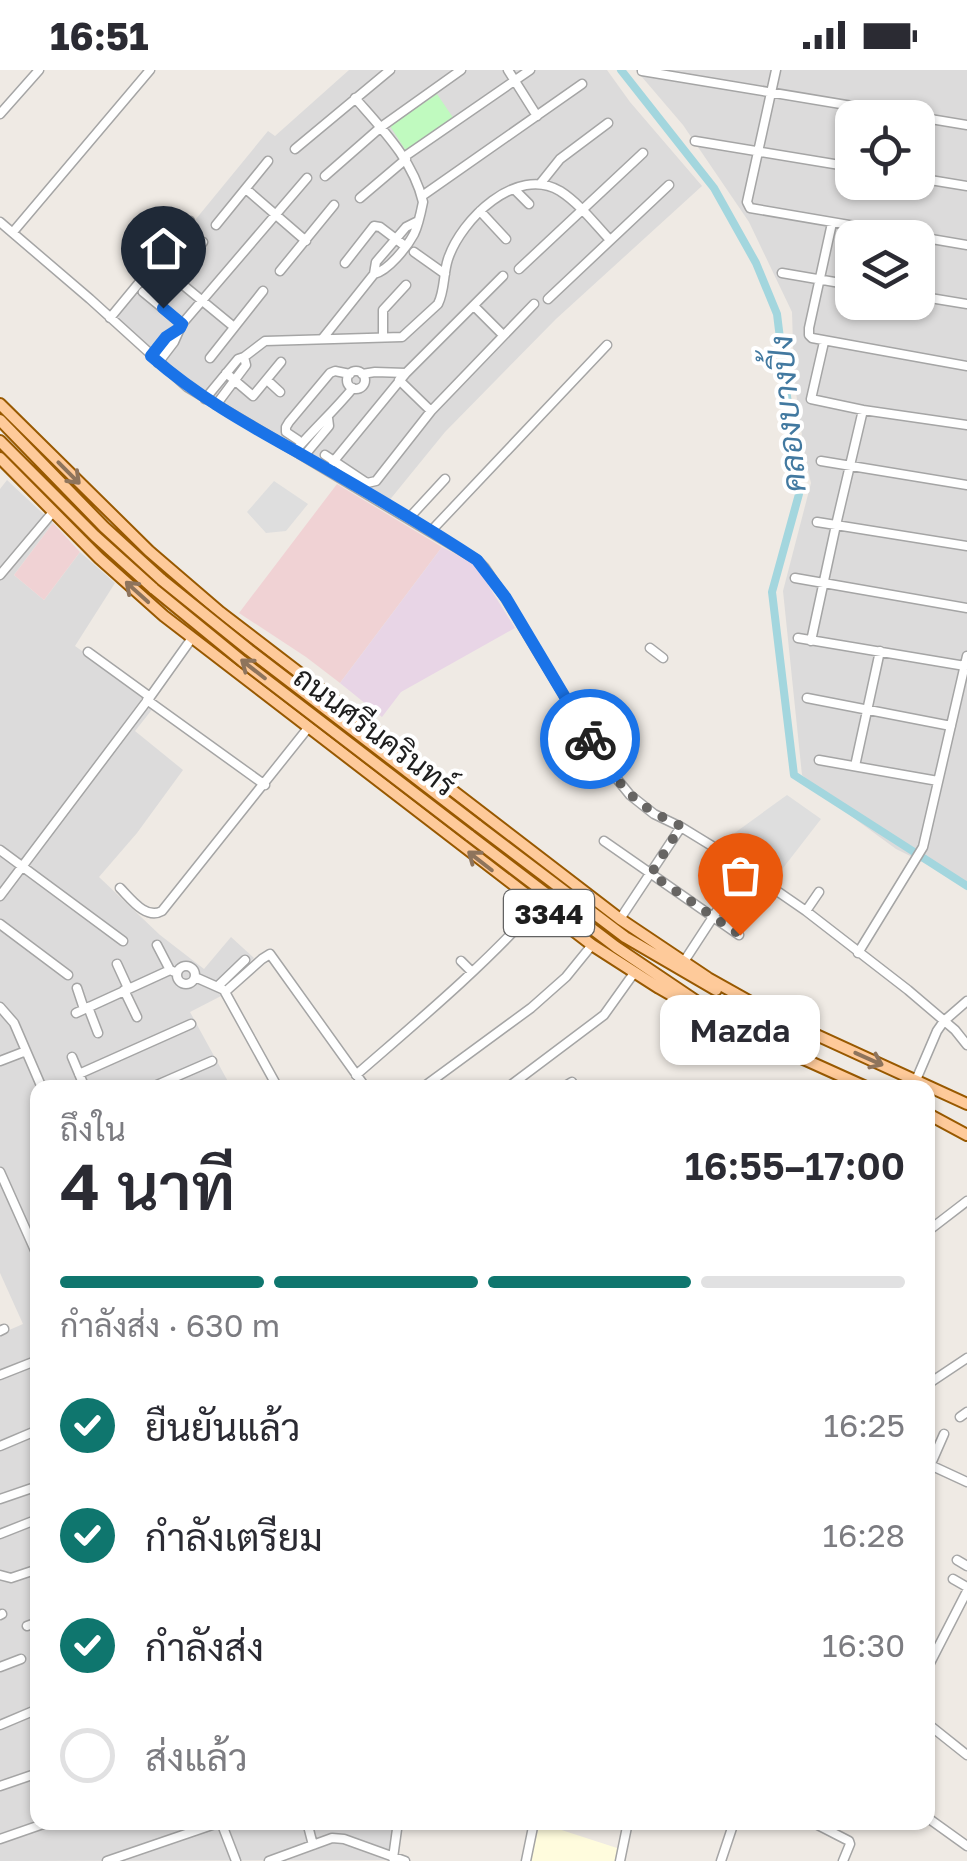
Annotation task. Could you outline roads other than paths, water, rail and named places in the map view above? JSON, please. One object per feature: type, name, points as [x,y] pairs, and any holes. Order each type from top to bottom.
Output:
[{"type":"main road","name":"ถนนศรีนครินทร์","points":[[0,404],[196,592],[620,919],[683,963],[780,1019]]},
{"type":"main road","name":"ถนนศรีนครินทร์","points":[[0,420],[158,585],[242,661],[643,966],[718,1015],[840,1080]]},
{"type":"main road","name":"ถนนศรีนครินทร์","points":[[0,441],[95,536],[638,946],[697,981],[916,1080]]},
{"type":"main road","name":"ถนนศรีนครินทร์","points":[[0,458],[139,594],[538,905],[634,973],[703,1013],[769,1043]]},
{"type":"main road","points":[[268,697],[285,698],[294,692],[296,679],[290,666]]},
{"type":"main road","points":[[346,757],[344,731],[354,725],[368,726]]},
{"type":"main road","name":"ถนนศรีนครินทร์","points":[[935,1089],[967,1104]]},
{"type":"main road","points":[[935,1118],[967,1135]]},
{"type":"street","points":[[0,114],[39,70]]},
{"type":"street","points":[[150,70],[5,229],[175,378],[477,560],[618,781],[640,804],[681,826],[806,911],[908,990],[967,1045]]},
{"type":"street","points":[[295,149],[390,70]]},
{"type":"street","points":[[325,176],[380,127],[460,70]]},
{"type":"street","points":[[508,70],[536,116]]},
{"type":"street","points":[[360,198],[405,158],[530,70]]},
{"type":"street","points":[[776,70],[748,206],[753,210],[967,245]]},
{"type":"street","points":[[642,71],[967,125]]},
{"type":"street","points":[[422,196],[582,84]]},
{"type":"street","points":[[354,98],[405,158],[423,202],[416,232],[380,274],[374,274]]},
{"type":"street","points":[[540,184],[560,159],[608,123]]},
{"type":"street","points":[[695,141],[835,164]]},
{"type":"street","points":[[520,269],[643,153]]},
{"type":"street","points":[[216,225],[268,161]]},
{"type":"street","points":[[154,360],[166,337],[181,326],[307,178]]},
{"type":"street","points":[[935,181],[967,186]]},
{"type":"street","points":[[205,398],[238,359],[264,342],[402,337],[438,304],[448,258],[462,232],[495,198],[514,189],[540,184],[559,190],[610,240]]},
{"type":"street","points":[[548,299],[669,186]]},
{"type":"street","points":[[514,189],[529,204]]},
{"type":"street","points":[[246,190],[306,241]]},
{"type":"street","points":[[280,271],[334,205]]},
{"type":"street","points":[[480,211],[506,239]]},
{"type":"street","points":[[110,318],[190,221]]},
{"type":"street","points":[[323,338],[374,274],[376,262],[408,225],[416,222]]},
{"type":"street","points":[[832,224],[809,335],[824,342],[967,366]]},
{"type":"street","points":[[344,263],[374,226],[405,246]]},
{"type":"street","points":[[203,242],[176,276],[177,280],[234,328]]},
{"type":"street","points":[[414,252],[445,274]]},
{"type":"street","points":[[782,273],[835,282]]},
{"type":"street","points":[[334,462],[402,377],[503,276]]},
{"type":"street","points":[[383,337],[384,310],[406,285]]},
{"type":"street","points":[[210,358],[263,291]]},
{"type":"street","points":[[143,292],[181,326]]},
{"type":"street","points":[[935,299],[967,304]]},
{"type":"street","points":[[325,456],[371,484],[431,411],[534,304]]},
{"type":"street","points":[[474,306],[502,335]]},
{"type":"street","points":[[824,342],[811,399],[967,425]]},
{"type":"street","points":[[431,531],[607,345]]},
{"type":"street","points":[[216,405],[246,366],[244,357]]},
{"type":"street","points":[[226,374],[253,396],[281,362]]},
{"type":"street","points":[[298,440],[286,432],[288,422],[335,371],[402,377],[431,411]]},
{"type":"street","points":[[350,374],[347,380],[353,388]]},
{"type":"street","points":[[294,451],[353,388],[363,385],[362,374]]},
{"type":"street","points":[[267,380],[280,392]]},
{"type":"street","points":[[812,640],[863,410]]},
{"type":"street","points":[[304,456],[329,426],[328,418]]},
{"type":"street","points":[[820,461],[967,485]]},
{"type":"street","points":[[410,518],[444,479]]},
{"type":"street","points":[[2,569],[52,512]]},
{"type":"street","points":[[817,522],[967,546]]},
{"type":"street","points":[[796,578],[967,608]]},
{"type":"street","points":[[0,896],[192,638]]},
{"type":"street","points":[[798,638],[966,661],[923,848],[858,953]]},
{"type":"street","points":[[650,648],[663,658]]},
{"type":"street","points":[[855,766],[880,651]]},
{"type":"street","points":[[88,652],[265,785]]},
{"type":"street","points":[[808,698],[951,726]]},
{"type":"street","points":[[120,888],[148,913],[162,911],[308,728]]},
{"type":"street","points":[[819,760],[938,781]]},
{"type":"street","points":[[620,919],[681,826]]},
{"type":"street","points":[[604,841],[740,935]]},
{"type":"street","points":[[0,850],[123,942]]},
{"type":"street","points":[[683,963],[745,868]]},
{"type":"street","points":[[806,911],[819,892]]},
{"type":"street","points":[[356,1075],[472,972],[538,905]]},
{"type":"street","points":[[0,924],[68,975]]},
{"type":"street","points":[[157,945],[182,984],[190,984],[195,977],[222,989],[273,1080]]},
{"type":"street","points":[[433,1080],[531,1008],[566,978],[592,945]]},
{"type":"street","points":[[222,989],[270,954],[360,1080]]},
{"type":"street","points":[[222,989],[245,960]]},
{"type":"street","points":[[461,961],[472,972]]},
{"type":"street","points":[[117,964],[137,1017]]},
{"type":"street","points":[[83,1009],[173,972]]},
{"type":"street","points":[[518,1080],[604,1015],[634,973]]},
{"type":"street","points":[[77,988],[83,1009],[98,1032]]},
{"type":"street","points":[[916,1080],[944,1021],[967,1001]]},
{"type":"street","points":[[0,1008],[14,1023],[39,1080]]},
{"type":"street","points":[[79,1074],[191,1024]]},
{"type":"street","points":[[0,1061],[26,1051]]},
{"type":"street","points":[[72,1057],[82,1080]]},
{"type":"street","points":[[333,1065],[344,1059]]},
{"type":"street","points":[[168,1080],[212,1060]]},
{"type":"street","points":[[0,1172],[30,1239]]},
{"type":"street","points":[[935,1226],[967,1201]]},
{"type":"street","points":[[935,1379],[967,1358]]},
{"type":"street","points":[[0,1375],[30,1363]]},
{"type":"street","points":[[0,1446],[30,1433]]},
{"type":"street","points":[[935,1453],[944,1434]]},
{"type":"street","points":[[935,1468],[967,1481]]},
{"type":"street","points":[[0,1499],[30,1489]]},
{"type":"street","points":[[0,1534],[30,1522]]},
{"type":"street","points":[[957,1560],[967,1566]]},
{"type":"street","points":[[0,1575],[11,1578],[30,1572]]},
{"type":"street","points":[[935,1653],[967,1589],[953,1579]]},
{"type":"street","points":[[26,1626],[30,1625]]},
{"type":"street","points":[[0,1667],[21,1659]]},
{"type":"street","points":[[1,1721],[30,1712]]},
{"type":"street","points":[[935,1730],[967,1755]]},
{"type":"street","points":[[0,1786],[30,1777]]},
{"type":"street","points":[[935,1823],[967,1846]]},
{"type":"street","points":[[0,1838],[30,1828]]},
{"type":"street","points":[[107,1861],[200,1830]]},
{"type":"street","points":[[224,1830],[236,1861]]},
{"type":"street","points":[[308,1830],[313,1845]]},
{"type":"street","points":[[393,1859],[397,1830]]},
{"type":"street","points":[[526,1861],[532,1830]]},
{"type":"street","points":[[620,1861],[626,1830]]},
{"type":"street","points":[[720,1861],[731,1830]]},
{"type":"street","points":[[828,1830],[849,1841],[843,1861]]},
{"type":"street","points":[[268,1861],[332,1838],[376,1856],[405,1861]]},
{"type":"waterway","name":"คลองบางปิ้ง","points":[[621,70],[714,188],[756,263],[777,314],[799,494],[772,592],[794,775],[967,886]]},
{"type":"place","name":"Mazda","points":[[740,935]]}]
